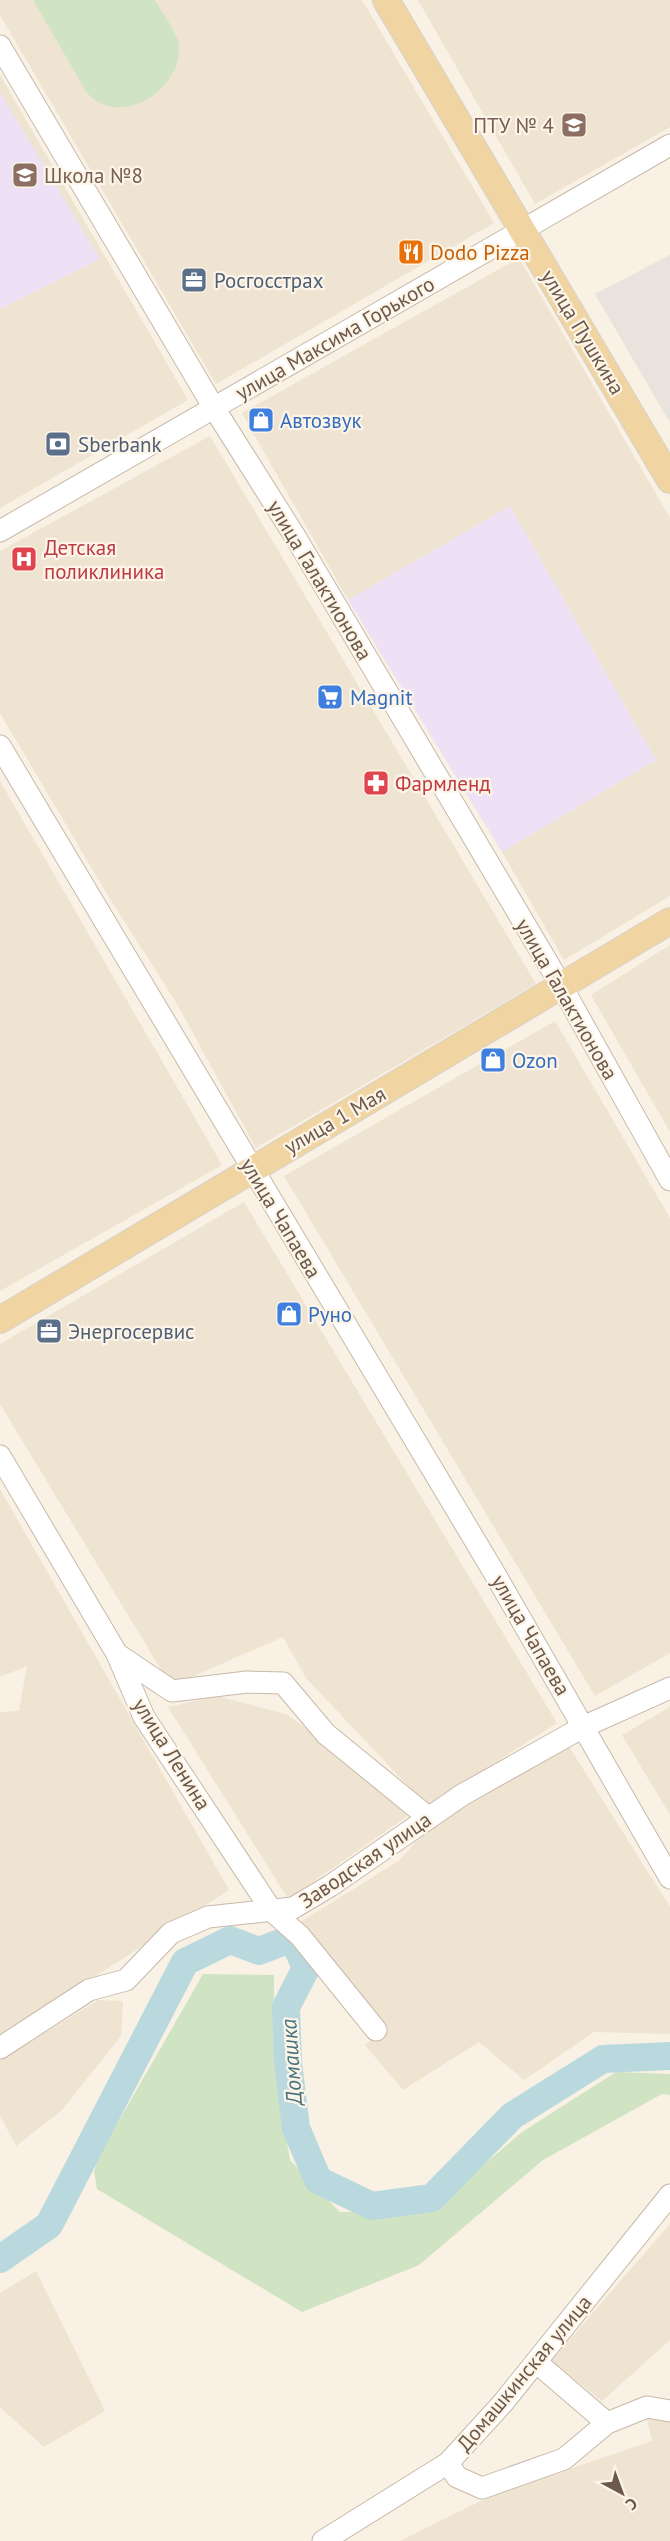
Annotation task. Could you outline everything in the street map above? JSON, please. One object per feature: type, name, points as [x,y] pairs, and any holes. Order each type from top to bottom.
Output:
[{"type":"main road","name":"улица Пушкина","points":[[386,0],[670,480]]},
{"type":"main road","name":"улица 1 Мая","points":[[0,1320],[670,921]]},
{"type":"street","name":"улица Галактионова","points":[[0,46],[214,408],[296,538],[562,987],[670,1180]]},
{"type":"street","name":"улица Максима Горького","points":[[0,531],[670,146]]},
{"type":"street","name":"улица Чапаева","points":[[0,746],[492,1569],[670,1878]]},
{"type":"street","name":"улица Ленина","points":[[0,1455],[117,1654],[144,1717],[272,1911],[300,1936],[376,2030]]},
{"type":"street","points":[[117,1654],[172,1691],[247,1682],[283,1683],[326,1734],[429,1818]]},
{"type":"street","name":"Заводская улица","points":[[0,2048],[89,1990],[126,1980],[171,1933],[208,1917],[293,1908],[330,1886],[462,1795],[583,1727],[670,1688]]},
{"type":"street","name":"Домашкинская улица","points":[[323,2541],[448,2463],[502,2404],[670,2195]]},
{"type":"street","points":[[536,2362],[607,2423]]},
{"type":"street","points":[[448,2463],[457,2477],[482,2488],[564,2459],[607,2423],[647,2407],[670,2411]]},
{"type":"shaded area","points":[[0,0],[362,0],[494,223],[216,384],[0,15]]},
{"type":"shaded area","points":[[418,0],[670,0],[670,127],[535,204]]},
{"type":"shaded area","points":[[0,75],[188,400],[0,508]]},
{"type":"shaded area","name":"Школа №8","points":[[0,92],[100,259],[0,309]]},
{"type":"shaded area","points":[[670,255],[670,423],[595,294]]},
{"type":"shaded area","points":[[519,258],[670,518],[670,896],[564,960],[502,852],[656,760],[510,506],[348,600],[242,413]]},
{"type":"shaded area","points":[[210,436],[536,984],[256,1148],[177,1004],[107,894],[0,713],[0,551]]},
{"type":"shaded area","points":[[510,506],[656,760],[502,852],[348,600]]},
{"type":"shaded area","points":[[0,781],[222,1165],[0,1291]]},
{"type":"shaded area","points":[[670,945],[670,1132],[591,995]]},
{"type":"shaded area","points":[[555,1021],[670,1218],[670,1653],[595,1696],[284,1176]]},
{"type":"shaded area","points":[[244,1202],[557,1723],[427,1806],[306,1678],[283,1637],[171,1686],[0,1404],[0,1344]]},
{"type":"shaded area","points":[[0,1489],[229,1890],[0,2038],[0,1712],[19,1711],[27,1666],[0,1677]]},
{"type":"shaded area","points":[[217,1696],[286,1714],[364,1769],[409,1815],[288,1899],[168,1707]]},
{"type":"shaded area","points":[[670,1707],[670,1815],[622,1735]]},
{"type":"shaded area","points":[[568,1745],[670,1907],[670,2034],[594,2032],[524,2080],[479,2042],[403,2090],[365,2045],[385,2029],[299,1923],[400,1860],[425,1831]]},
{"type":"shaded area","points":[[98,2000],[123,2001],[121,2036],[61,2111],[16,2146],[0,2115],[0,2061]]},
{"type":"shaded area","points":[[670,2224],[670,2340],[602,2401],[551,2361]]},
{"type":"shaded area","points":[[36,2271],[105,2411],[44,2447],[0,2407],[0,2293]]},
{"type":"shaded area","points":[[670,2414],[670,2541],[400,2541],[493,2495],[652,2441],[647,2419]]},
{"type":"green space","points":[[33,0],[155,0],[178,40],[178,61],[172,75],[162,88],[149,98],[134,105],[118,107],[103,104],[85,90]]},
{"type":"green space","points":[[203,1974],[274,1975],[274,2065],[290,2160],[340,2212],[430,2211],[522,2132],[616,2072],[670,2074],[670,2095],[662,2094],[543,2160],[419,2265],[302,2312],[97,2189],[94,2171],[100,2154]]},
{"type":"waterway","name":"Домашка","points":[[0,2259],[49,2225],[185,1962],[230,1940],[259,1951],[293,1938],[306,1968],[286,2007],[288,2063],[296,2128],[318,2180],[372,2206],[432,2198],[512,2116],[603,2059],[670,2056]]},
{"type":"place","name":"ПТУ № 4","points":[[574,125]]},
{"type":"place","name":"Школа №8","points":[[25,175]]},
{"type":"place","name":"Dodo Pizza","points":[[411,252]]},
{"type":"place","name":"Росгосстрах","points":[[194,280]]},
{"type":"place","name":"Автозвук","points":[[261,420]]},
{"type":"place","name":"Sberbank","points":[[58,444]]},
{"type":"place","name":"Детская поликлиника","points":[[24,559]]},
{"type":"place","name":"Magnit","points":[[330,697]]},
{"type":"place","name":"Фармленд","points":[[376,783]]},
{"type":"place","name":"Ozon","points":[[493,1060]]},
{"type":"place","name":"Руно","points":[[289,1314]]},
{"type":"place","name":"Энергосервис","points":[[49,1331]]}]
